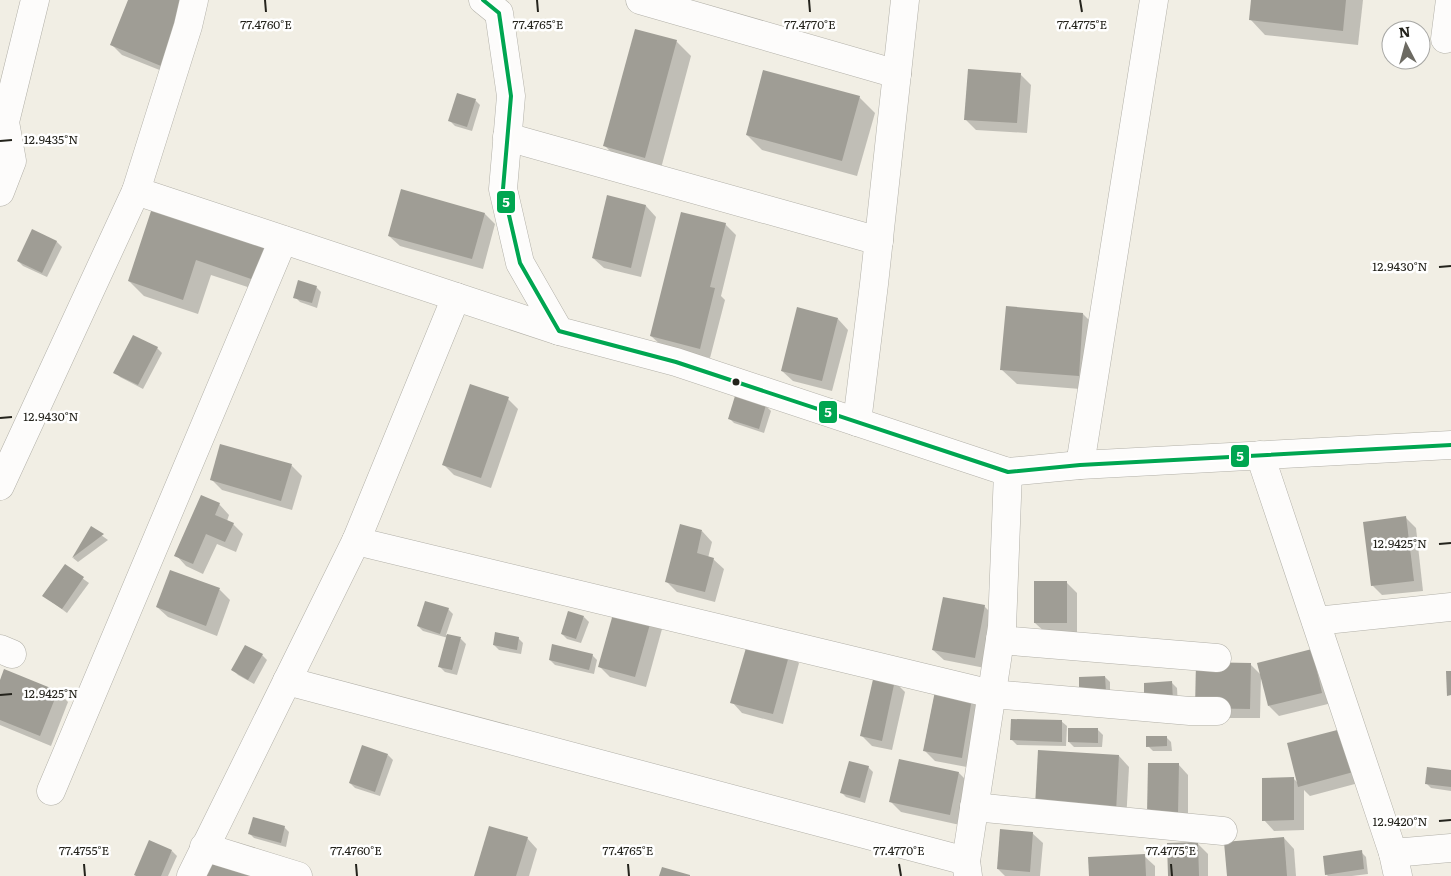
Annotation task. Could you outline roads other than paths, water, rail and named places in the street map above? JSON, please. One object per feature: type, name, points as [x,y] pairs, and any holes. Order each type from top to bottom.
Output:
[{"type":"street","points":[[0,192],[12,161],[4,122],[35,0]]},
{"type":"street","points":[[0,486],[136,191],[188,26],[194,0]]},
{"type":"street","points":[[483,0],[499,13],[511,96],[504,189],[520,263],[559,331]]},
{"type":"street","points":[[640,0],[897,74]]},
{"type":"street","points":[[857,422],[905,0]]},
{"type":"street","points":[[1080,465],[1154,0]]},
{"type":"street","points":[[1445,39],[1450,0]]},
{"type":"street","points":[[507,137],[879,241]]},
{"type":"street","points":[[136,191],[559,331],[676,362],[1008,472],[1080,465],[1451,446]]},
{"type":"street","points":[[52,791],[283,240]]},
{"type":"street","points":[[191,876],[356,541],[456,297]]},
{"type":"street","points":[[1260,455],[1396,864],[1451,848]]},
{"type":"street","points":[[287,681],[967,868],[974,807],[1000,640],[1008,472]]},
{"type":"street","points":[[356,541],[992,694],[1190,711],[1216,711]]},
{"type":"street","points":[[1316,621],[1451,607]]},
{"type":"street","points":[[1000,640],[1218,658]]},
{"type":"street","points":[[974,807],[1223,831]]},
{"type":"street","points":[[204,847],[298,876]]}]
